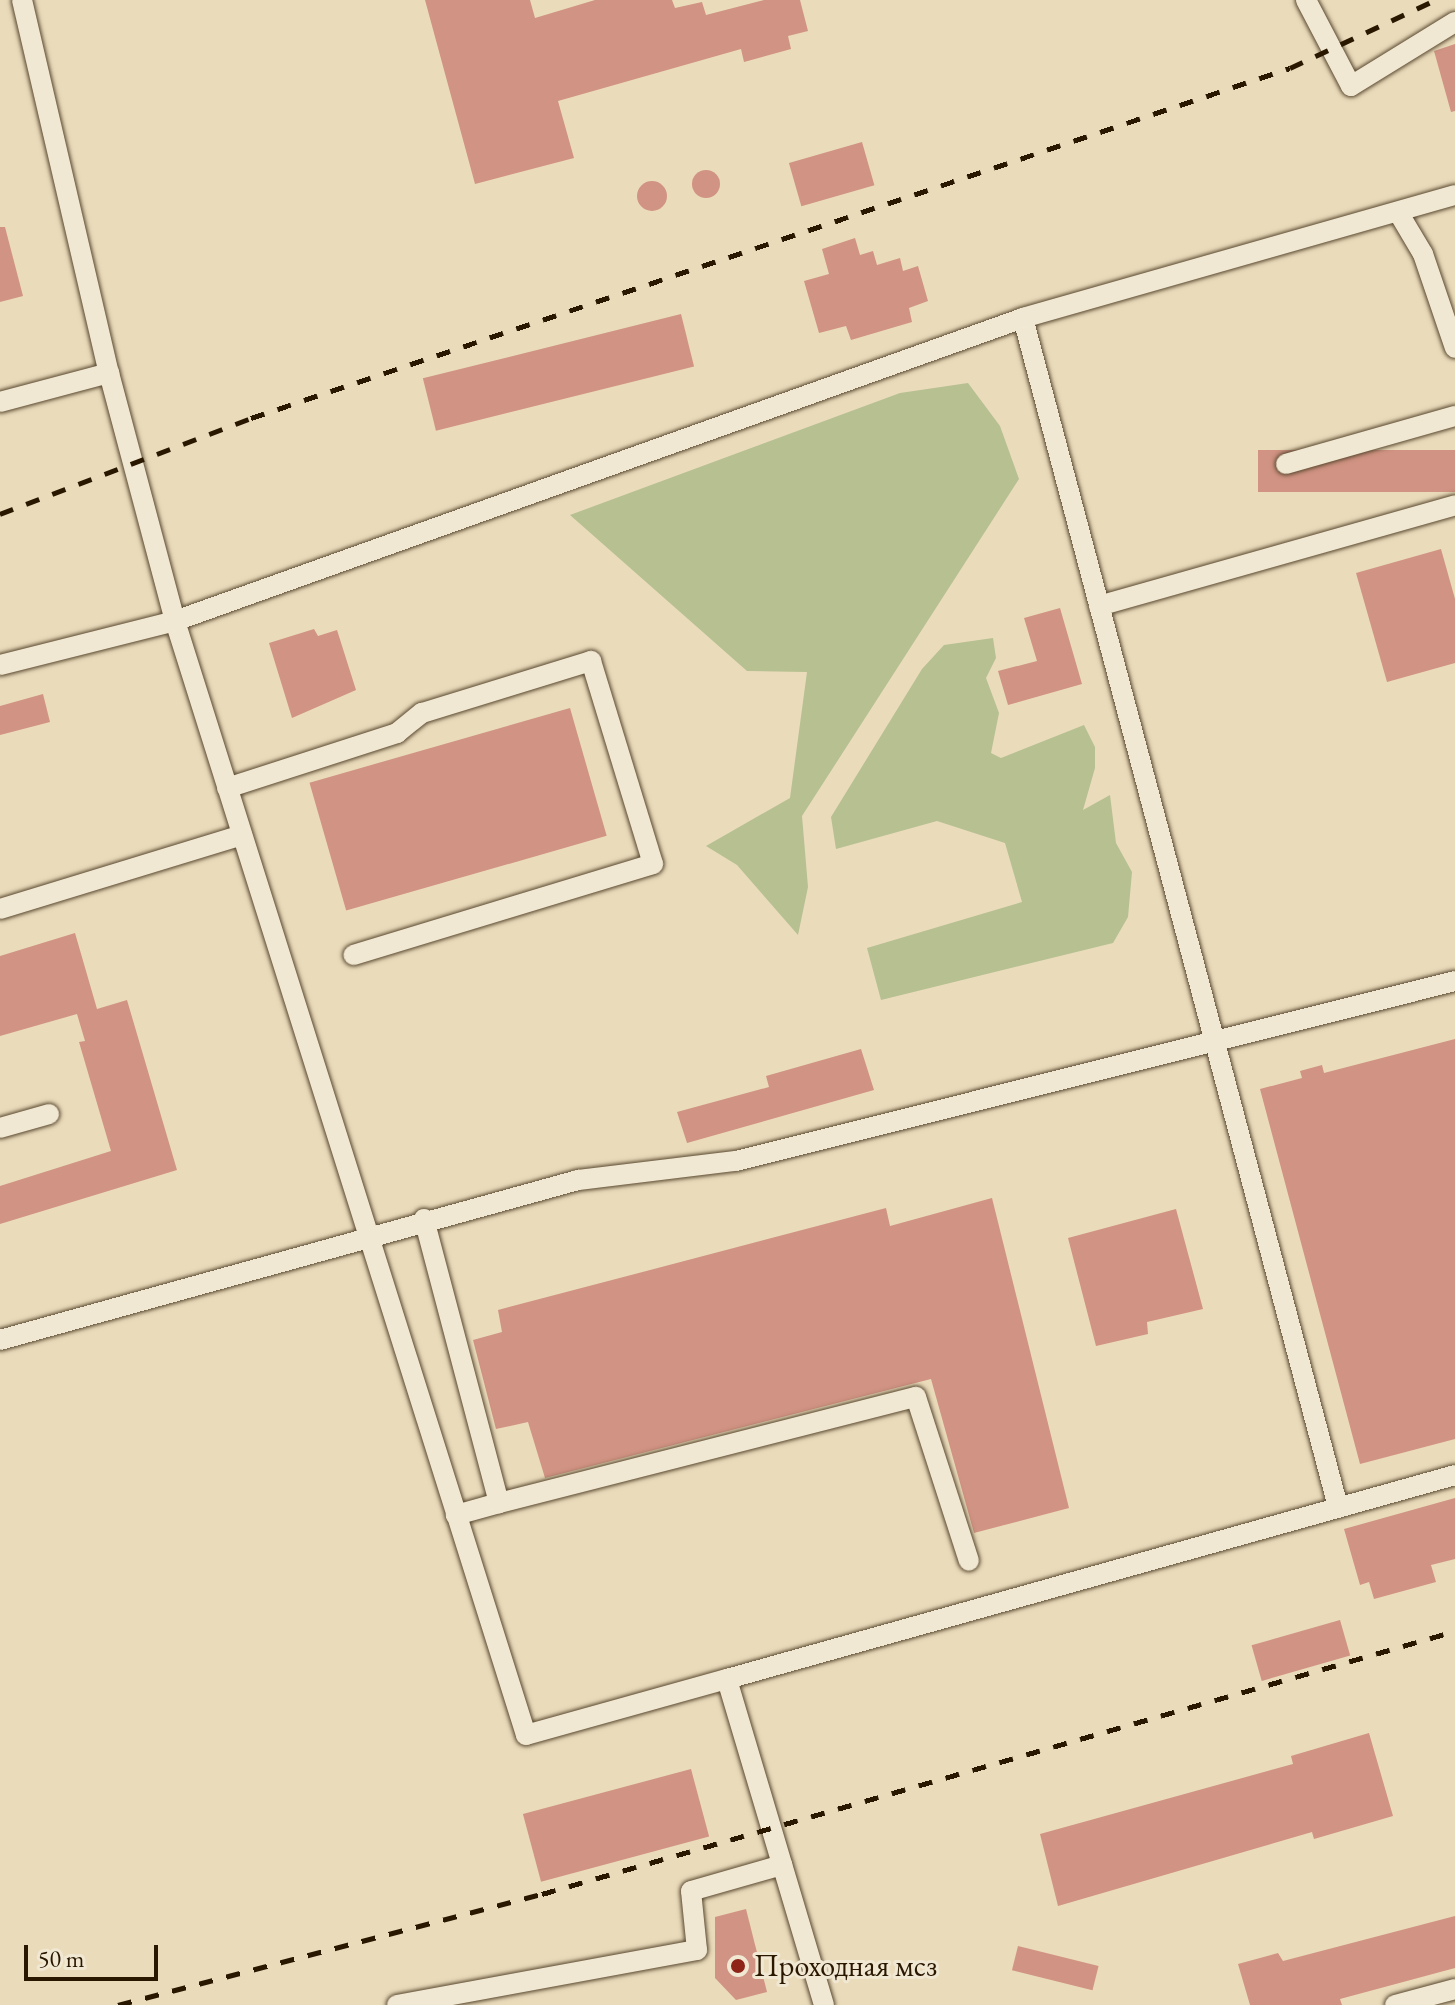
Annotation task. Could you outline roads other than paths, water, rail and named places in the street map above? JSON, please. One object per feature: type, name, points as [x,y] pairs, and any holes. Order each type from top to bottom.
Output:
[{"type":"street","points":[[22,0],[109,373],[175,621],[526,1735],[1455,1475]]},
{"type":"street","points":[[1306,0],[1351,86],[1455,22]]},
{"type":"street","points":[[0,665],[175,621],[1023,318],[1455,195]]},
{"type":"street","points":[[1398,212],[1423,254],[1455,348]]},
{"type":"street","points":[[1023,318],[1338,1507]]},
{"type":"street","points":[[0,402],[109,373]]},
{"type":"street","points":[[1286,464],[1455,416]]},
{"type":"street","points":[[1099,606],[1455,505]]},
{"type":"street","points":[[227,788],[397,733],[422,713],[591,661],[653,864],[354,955]]},
{"type":"street","points":[[0,909],[242,835]]},
{"type":"street","points":[[0,1340],[424,1219],[578,1180],[736,1161],[1455,981]]},
{"type":"street","points":[[0,1128],[49,1114]]},
{"type":"street","points":[[424,1219],[499,1503]]},
{"type":"street","points":[[456,1515],[916,1397],[969,1561]]},
{"type":"street","points":[[727,1679],[824,2005]]},
{"type":"street","points":[[397,2005],[697,1950],[691,1891],[782,1865]]},
{"type":"street","points":[[1395,2005],[1455,1989]]},
{"type":"railway","points":[[0,514],[251,418],[1290,68],[1435,0]]},
{"type":"railway","points":[[118,2005],[542,1894],[1455,1631]]},
{"type":"place","name":"Проходная мсз","points":[[738,1966]]}]
